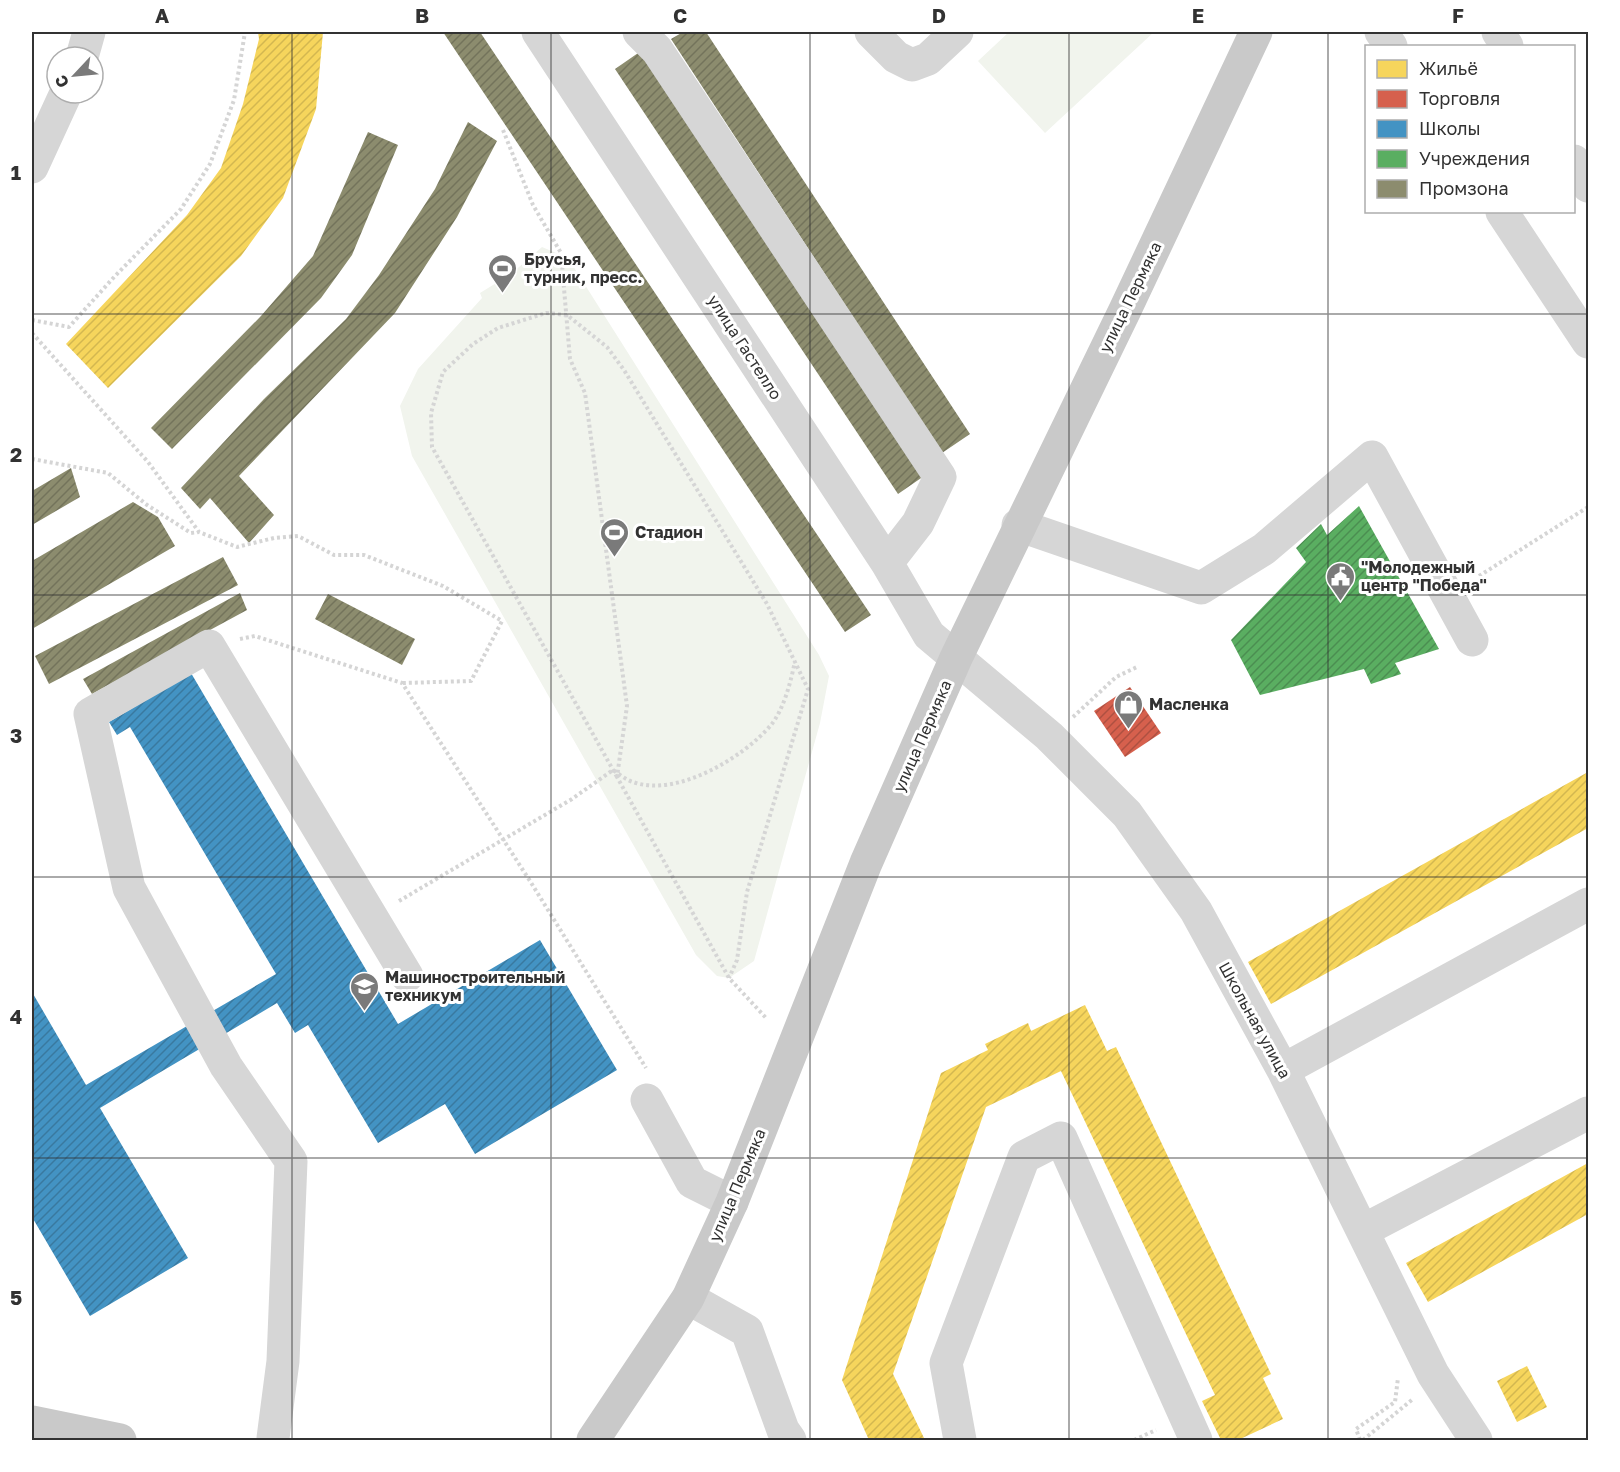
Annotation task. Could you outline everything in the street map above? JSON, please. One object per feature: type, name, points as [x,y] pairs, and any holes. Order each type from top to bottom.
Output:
[{"type":"main road","name":"улица Пермяка","points":[[593,1440],[688,1298],[732,1202],[866,863],[956,658],[1018,525],[1125,310],[1256,32]]},
{"type":"main road","points":[[45,1430],[120,1440]]},
{"type":"street","name":"улица Гастелло","points":[[538,32],[887,563],[929,635],[956,658]]},
{"type":"street","points":[[639,32],[657,50],[940,477],[918,523],[887,563]]},
{"type":"street","points":[[871,32],[896,57],[912,65],[928,59],[957,32]]},
{"type":"street","points":[[1381,32],[1390,45]]},
{"type":"street","points":[[1498,32],[1506,45]]},
{"type":"street","points":[[32,167],[60,105]]},
{"type":"street","points":[[1575,163],[1588,186]]},
{"type":"street","points":[[1503,213],[1588,342]]},
{"type":"street","points":[[1018,525],[1201,588],[1264,549],[1372,458],[1472,640]]},
{"type":"street","points":[[273,1438],[283,1361],[291,1161],[225,1066],[129,888],[90,714],[209,646],[407,976]]},
{"type":"street","name":"Школьная улица","points":[[956,658],[1049,736],[1127,814],[1196,911],[1283,1070],[1437,1380],[1476,1440]]},
{"type":"street","points":[[1283,1070],[1588,904]]},
{"type":"street","points":[[649,1089],[692,1182],[732,1202]]},
{"type":"street","points":[[1364,1230],[1588,1113]]},
{"type":"street","points":[[960,1440],[946,1363],[1024,1157],[1061,1138],[1196,1440]]},
{"type":"street","points":[[688,1298],[747,1331],[783,1430],[790,1440]]},
{"type":"path","points":[[32,320],[69,327],[181,209],[210,164],[234,100],[245,32]]},
{"type":"path","points":[[372,918],[616,773],[627,706],[585,393],[570,359],[561,252],[533,205],[503,130]]},
{"type":"path","points":[[729,978],[737,960],[747,892],[808,689],[767,604],[624,370],[607,347],[567,315],[546,313],[498,328],[473,344],[443,372],[431,413],[432,447],[729,978],[767,1019]]},
{"type":"path","points":[[32,333],[148,462],[199,532]]},
{"type":"path","points":[[32,459],[108,472],[191,533],[199,532],[237,547],[274,538],[298,536],[334,555],[364,555],[443,586],[502,621],[471,681],[402,683],[255,636],[209,646]]},
{"type":"path","points":[[1479,576],[1588,507]]},
{"type":"path","points":[[616,773],[633,782],[663,785],[703,774],[743,753],[772,724],[785,697],[795,659]]},
{"type":"path","points":[[1049,736],[1082,710],[1116,677],[1137,667]]},
{"type":"path","points":[[402,683],[504,840],[649,1089]]},
{"type":"path","points":[[1409,1324],[1402,1348],[1395,1402],[1356,1429],[1361,1440],[1437,1380]]},
{"type":"shaded area","points":[[1009,32],[1154,32],[1045,133],[978,61]]},
{"type":"shaded area","name":"Стадион","points":[[542,247],[568,258],[819,655],[829,676],[820,723],[754,961],[729,978],[717,976],[696,955],[412,456],[400,406],[418,369],[482,298],[480,293],[511,274]]},
{"type":"building: Жильё","points":[[258,32],[323,32],[316,109],[283,198],[241,256],[108,388],[66,344],[187,215],[221,168],[243,104],[259,39]]},
{"type":"building: Жильё","points":[[1588,772],[1588,828],[1271,1004],[1248,962]]},
{"type":"building: Жильё","points":[[1085,1005],[1107,1051],[1116,1047],[1271,1374],[1263,1378],[1283,1419],[1238,1440],[1221,1440],[1202,1401],[1215,1395],[1061,1071],[986,1107],[893,1374],[924,1438],[869,1440],[842,1380],[941,1073],[988,1050],[985,1044],[1028,1023],[1031,1031]]},
{"type":"building: Жильё","points":[[1588,1163],[1588,1214],[1428,1302],[1406,1263]]},
{"type":"building: Жильё","points":[[1527,1366],[1547,1407],[1517,1422],[1497,1381]]},
{"type":"building: Торговля","points":[[1130,687],[1161,733],[1125,757],[1094,711]]},
{"type":"building: Школы","points":[[191,673],[398,1024],[540,940],[617,1070],[475,1154],[445,1104],[378,1143],[308,1025],[295,1033],[277,1003],[100,1108],[188,1258],[90,1316],[32,1217],[32,992],[86,1085],[276,974],[130,727],[117,735],[109,722]]},
{"type":"building: Учреждения","name":"\"Молодежный центр \"Победа\"","points":[[1359,506],[1439,649],[1395,663],[1401,674],[1371,684],[1364,669],[1260,695],[1231,640],[1306,562],[1296,548],[1321,524],[1327,535]]},
{"type":"building: Промзона","points":[[443,32],[480,32],[871,615],[845,632]]},
{"type":"building: Промзона","points":[[683,32],[706,32],[970,434],[942,453],[671,39]]},
{"type":"building: Промзона","points":[[641,51],[924,476],[898,494],[615,69]]},
{"type":"building: Промзона","points":[[468,122],[497,141],[457,217],[395,313],[239,476],[274,515],[249,543],[210,498],[200,509],[181,488],[264,399],[346,319],[379,275],[435,189]]},
{"type":"building: Промзона","points":[[368,132],[398,145],[352,255],[321,298],[172,449],[151,428],[261,316],[313,256]]},
{"type":"building: Промзона","points":[[71,468],[80,497],[32,525],[32,491]]},
{"type":"building: Промзона","points":[[133,502],[158,517],[175,546],[32,629],[32,561]]},
{"type":"building: Промзона","points":[[223,557],[238,585],[49,684],[35,656]]},
{"type":"building: Промзона","points":[[240,593],[247,610],[92,694],[83,679]]},
{"type":"building: Промзона","points":[[328,594],[415,639],[402,665],[315,619]]},
{"type":"place","name":"Брусья, турник, пресс.","points":[[503,294]]},
{"type":"place","name":"Стадион","points":[[614,558]]},
{"type":"place","name":"\"Молодежный центр \"Победа\"","points":[[1340,602]]},
{"type":"place","name":"Масленка","points":[[1128,730]]},
{"type":"place","name":"Машиностроительный техникум","points":[[364,1012]]}]
